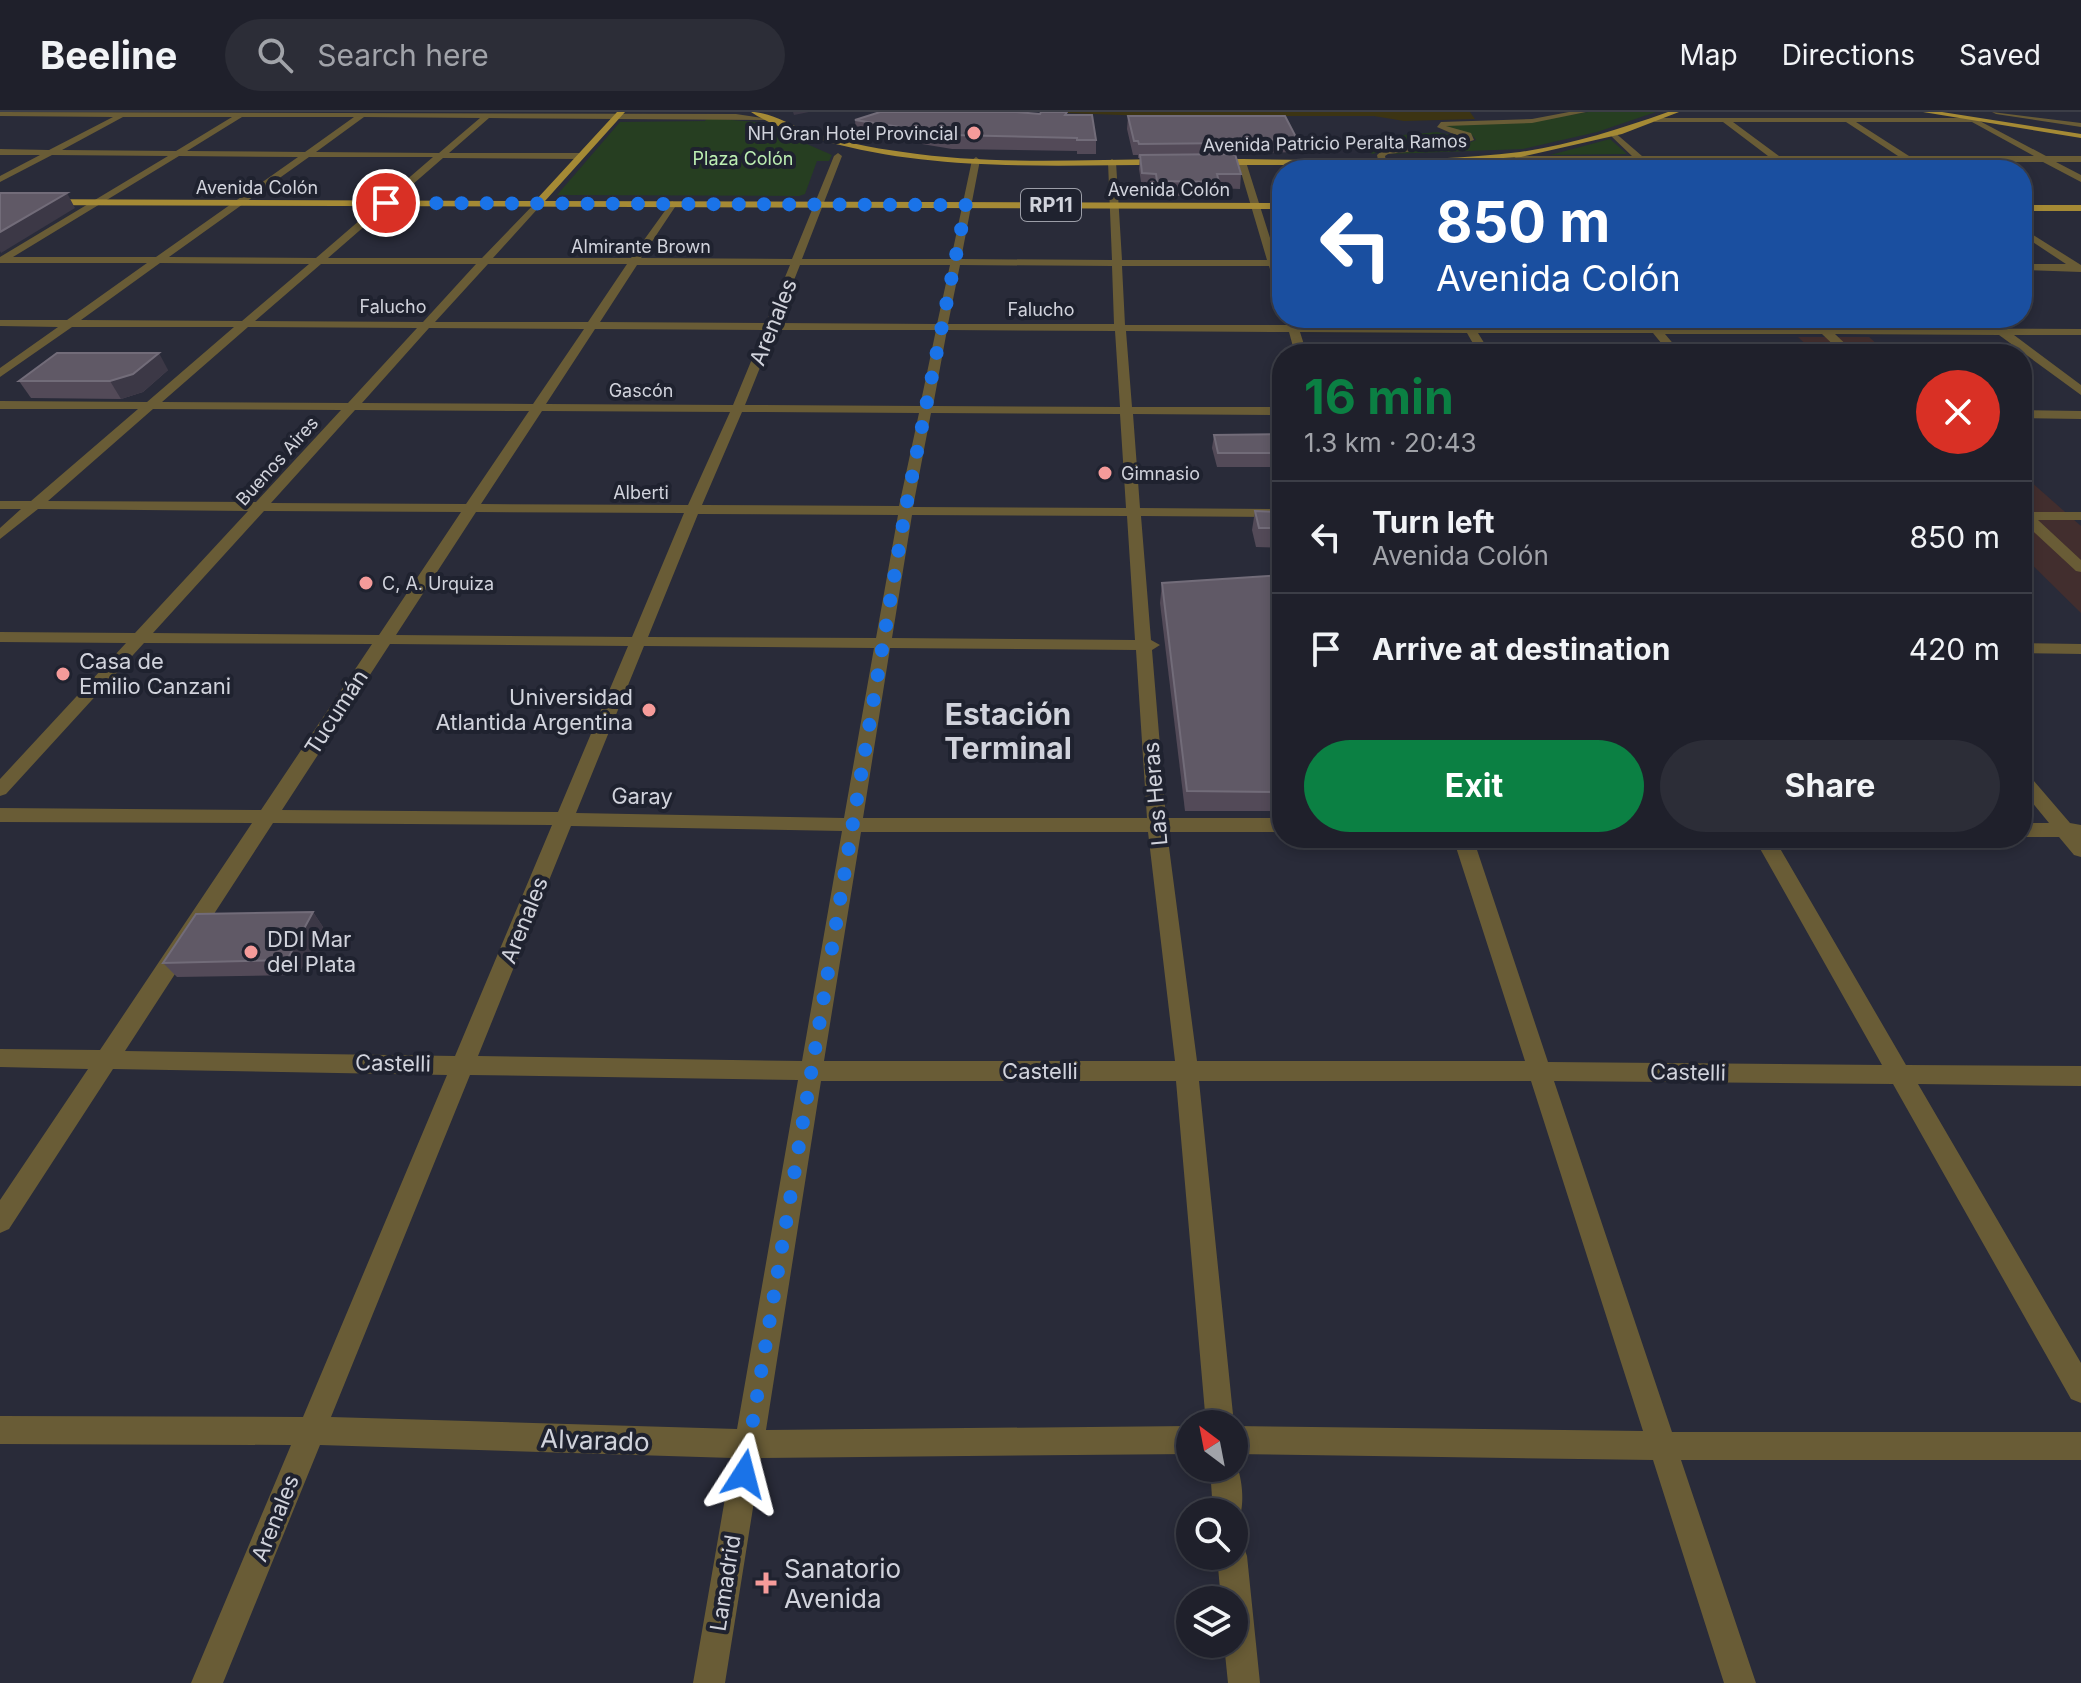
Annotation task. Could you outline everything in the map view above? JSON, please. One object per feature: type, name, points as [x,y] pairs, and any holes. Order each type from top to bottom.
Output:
[{"type":"main road","name":"Avenida Patricio Peralta Ramos","points":[[755,112],[845,143],[912,154],[976,160],[1172,162]]},
{"type":"main road","name":"Avenida Patricio Peralta Ramos","points":[[1471,160],[1537,152],[1613,133],[1675,112]]},
{"type":"main road","points":[[1927,112],[2081,136]]},
{"type":"main road","name":"Buenos Aires","points":[[538,203],[619,114]]},
{"type":"main road","name":"RP11","points":[[838,156],[912,154]]},
{"type":"main road","name":"Avenida Patricio Peralta Ramos","points":[[1201,162],[1272,163]]},
{"type":"main road","name":"Avenida Colón","points":[[0,202],[1272,206]]},
{"type":"main road","points":[[2032,208],[2081,208]]},
{"type":"street","points":[[1381,160],[1381,155],[1390,151],[1453,145],[1470,140],[1468,135],[1441,127],[1447,124],[1532,121],[1582,112]]},
{"type":"street","points":[[1715,112],[1778,160]]},
{"type":"street","points":[[1836,112],[1910,160]]},
{"type":"street","points":[[1996,112],[2081,124]]},
{"type":"street","points":[[2011,112],[2081,124]]},
{"type":"street","points":[[1,113],[619,114],[736,116],[771,120]]},
{"type":"street","points":[[0,179],[124,113]]},
{"type":"street","points":[[1,260],[244,114]]},
{"type":"street","points":[[0,373],[364,114]]},
{"type":"street","points":[[0,535],[489,114]]},
{"type":"street","points":[[1657,120],[1974,120],[2081,179]]},
{"type":"street","points":[[1613,133],[1639,158]]},
{"type":"street","points":[[0,152],[581,156]]},
{"type":"street","name":"Arenales","points":[[207,1683],[692,511],[738,408],[838,156]]},
{"type":"street","points":[[1515,157],[2081,159]]},
{"type":"street","name":"Lamadrid","points":[[709,1683],[905,512],[923,410],[976,160]]},
{"type":"street","name":"Las Heras","points":[[1112,162],[1120,328],[1148,645],[1157,825],[1187,1071],[1219,1410]]},
{"type":"street","points":[[1242,162],[1272,247]]},
{"type":"street","name":"Buenos Aires","points":[[0,790],[538,203]]},
{"type":"street","name":"Tucumán","points":[[0,1221],[672,204]]},
{"type":"street","points":[[2032,237],[2080,268]]},
{"type":"street","name":"Almirante Brown","points":[[1,260],[1272,263]]},
{"type":"street","points":[[2032,267],[2080,268]]},
{"type":"street","name":"Falucho","points":[[0,323],[1120,328],[1272,324]]},
{"type":"street","name":"Falucho","points":[[1593,328],[2081,332]]},
{"type":"street","points":[[1822,328],[1839,344]]},
{"type":"street","points":[[1998,328],[2019,344]]},
{"type":"street","points":[[1656,330],[1668,344]]},
{"type":"street","points":[[2032,354],[2081,391]]},
{"type":"street","name":"Gascón","points":[[0,405],[1272,411]]},
{"type":"street","points":[[2032,414],[2081,415]]},
{"type":"street","name":"Alberti","points":[[0,505],[1272,513]]},
{"type":"street","points":[[2032,515],[2081,516]]},
{"type":"street","points":[[2032,523],[2081,568]]},
{"type":"street","points":[[0,637],[1148,645]]},
{"type":"street","points":[[2032,648],[2081,649]]},
{"type":"street","points":[[2032,788],[2073,830],[2081,850]]},
{"type":"street","name":"Garay","points":[[0,815],[566,819],[852,825],[1272,825]]},
{"type":"street","points":[[2032,830],[2073,830]]},
{"type":"street","points":[[1466,848],[1740,1683]]},
{"type":"street","points":[[1770,848],[2081,1389]]},
{"type":"street","name":"Castelli","points":[[0,1058],[465,1063],[811,1071],[1538,1071],[2081,1076]]},
{"type":"street","name":"Alvarado","points":[[0,1430],[310,1431],[749,1444],[1176,1440]]},
{"type":"street","points":[[1248,1440],[1661,1446],[2081,1446]]},
{"type":"street","points":[[1233,1570],[1244,1683]]},
{"type":"shaded area","points":[[1798,337],[1869,337],[1877,344],[1805,344]]},
{"type":"shaded area","points":[[2032,483],[2081,526],[2081,613],[2032,565]]},
{"type":"green space","points":[[1588,112],[1656,112],[1597,132],[1523,149],[1389,154],[1464,145],[1476,140],[1472,135],[1445,127],[1447,125],[1521,123]]},
{"type":"green space","name":"Plaza Colón","points":[[707,118],[756,122],[832,155],[829,161],[817,161],[805,194],[799,196],[557,195],[620,122],[705,121]]},
{"type":"green space","points":[[1437,132],[1465,138],[1408,145],[1372,154],[1358,139]]},
{"type":"green space","points":[[1610,139],[1627,154],[1550,155]]},
{"type":"sand","points":[[1039,112],[1470,112],[1475,119],[1404,121],[1374,116],[1148,116]]},
{"type":"building","points":[[880,112],[1067,112],[1065,115],[1092,115],[1096,140],[951,135],[855,120]]},
{"type":"building","points":[[1128,116],[1285,116],[1297,139],[1139,144],[1134,141]]},
{"type":"building","points":[[1235,154],[1241,174],[1217,174],[1219,182],[1157,181],[1156,174],[1142,173],[1140,155]]},
{"type":"building","points":[[0,193],[67,193],[0,232]]},
{"type":"building","points":[[57,353],[159,353],[133,374],[110,381],[19,381]]},
{"type":"building","points":[[1272,434],[1272,453],[1218,453],[1214,435]]},
{"type":"building","points":[[1255,511],[1272,512],[1272,528],[1259,528]]},
{"type":"building","points":[[1272,576],[1272,792],[1187,791],[1162,583]]},
{"type":"building","points":[[313,912],[287,960],[163,963],[196,914]]},
{"type":"place","name":"NH Gran Hotel Provincial","points":[[974,133]]},
{"type":"place","name":"Gimnasio","points":[[1105,473]]},
{"type":"place","name":"C, A. Urquiza","points":[[366,583]]},
{"type":"place","name":"Casa de Emilio Canzani","points":[[63,674]]},
{"type":"place","name":"Universidad Atlantida Argentina","points":[[649,710]]},
{"type":"place","name":"DDI Mar del Plata","points":[[251,952]]},
{"type":"place","name":"Sanatorio Avenida","points":[[766,1583]]},
{"type":"district","name":"Estación Terminal","points":[[1008,731]]},
{"type":"route","points":[[386,203],[966,205],[905,512],[744,1474]]}]
